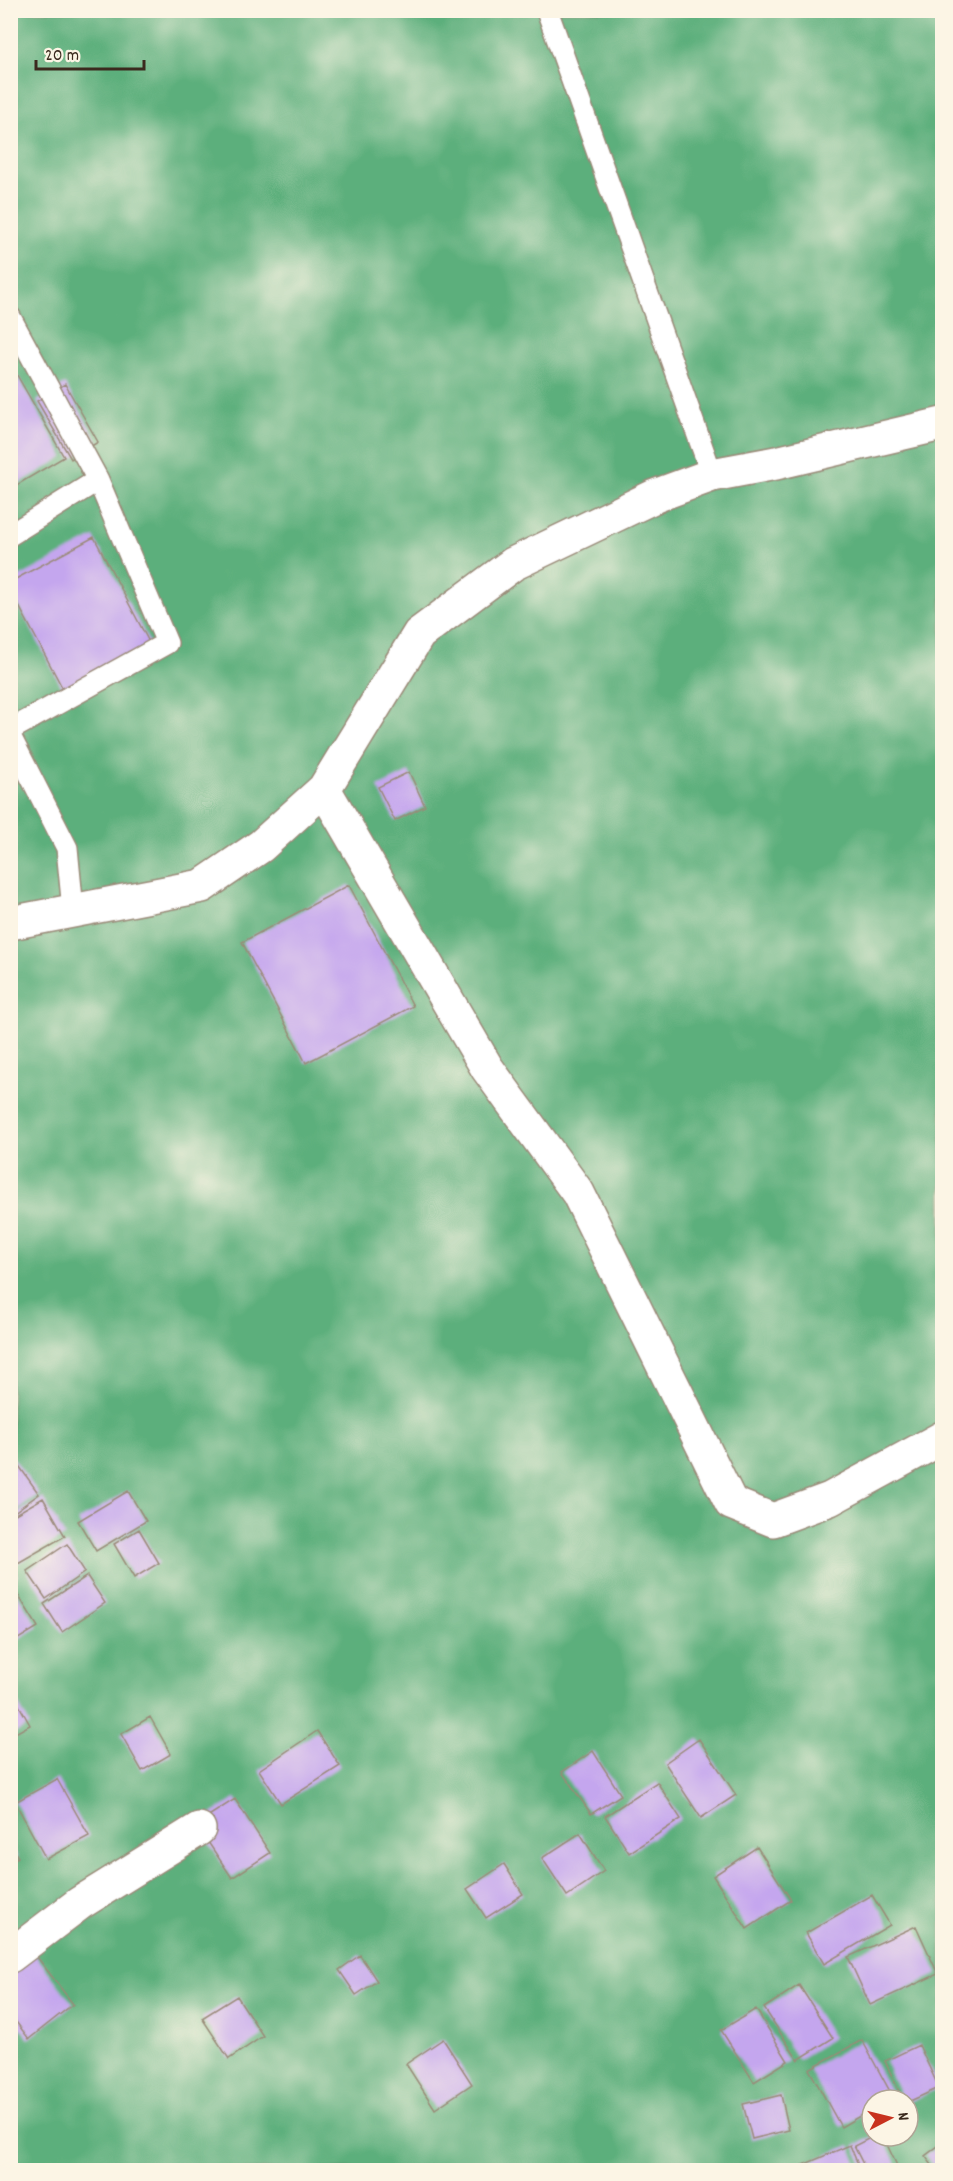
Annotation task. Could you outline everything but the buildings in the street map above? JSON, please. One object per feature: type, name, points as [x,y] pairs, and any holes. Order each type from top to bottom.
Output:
[{"type":"street","points":[[10,923],[202,886],[261,846],[324,789],[419,634],[513,564],[655,496],[712,475],[776,463],[942,424]]},
{"type":"street","points":[[324,789],[487,1068],[578,1193],[731,1503],[773,1520],[830,1499],[942,1438]]},
{"type":"street","points":[[10,1956],[80,1903],[199,1828]]},
{"type":"lane","points":[[547,10],[712,475]]},
{"type":"lane","points":[[10,318],[98,480],[166,643],[10,730]]},
{"type":"lane","points":[[10,535],[98,480]]},
{"type":"lane","points":[[10,736],[68,848],[73,910]]},
{"type":"green space","points":[[11,11],[942,11],[942,2170],[11,2170]]}]
